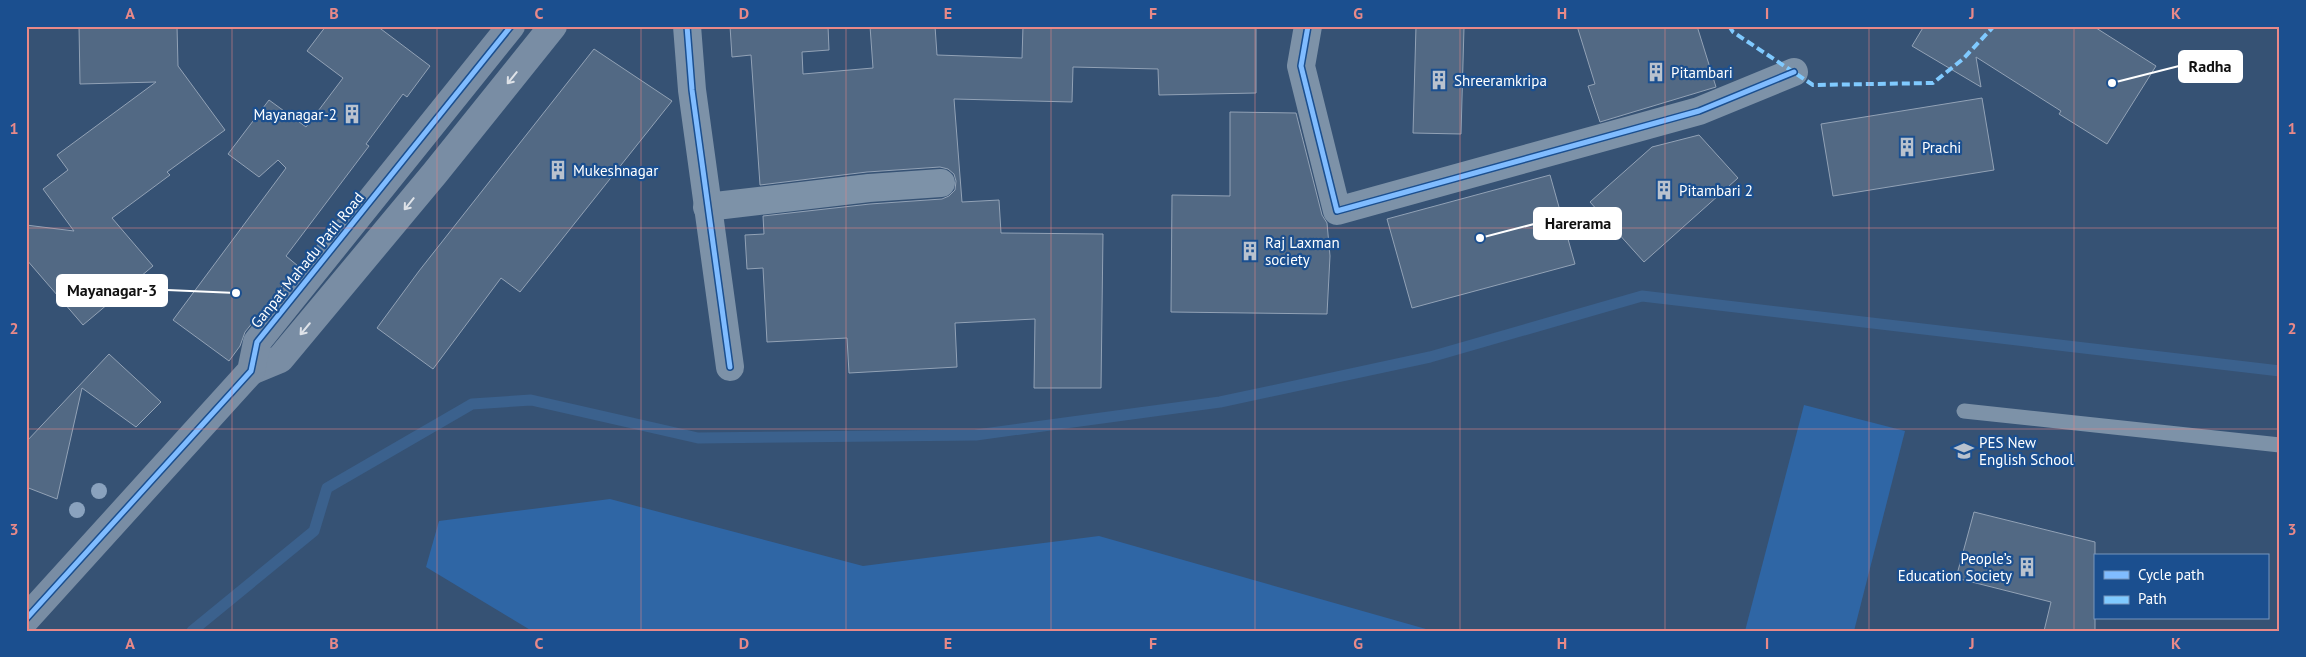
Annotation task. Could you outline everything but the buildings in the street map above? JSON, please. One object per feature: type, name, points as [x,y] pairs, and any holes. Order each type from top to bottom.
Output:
[{"type":"street","points":[[26,619],[251,371],[280,359],[435,173],[553,26]]},
{"type":"street","points":[[687,26],[692,90],[730,368]]},
{"type":"street","points":[[1308,26],[1301,66],[1337,211],[1699,111],[1794,72]]},
{"type":"street","points":[[507,32],[530,57]]},
{"type":"street","name":"Ganpat Mahadu Patil Road","points":[[251,371],[257,342],[507,32]]},
{"type":"street","points":[[408,154],[435,173]]},
{"type":"street","points":[[707,207],[869,188],[940,183]]},
{"type":"street","points":[[320,263],[344,283]]},
{"type":"lane","points":[[1964,411],[2280,445]]},
{"type":"shaded area","points":[[1804,405],[1905,431],[1854,631],[1745,631]]},
{"type":"shaded area","points":[[610,499],[863,566],[1099,536],[1433,631],[532,631],[426,567],[439,521]]},
{"type":"waterway","points":[[192,631],[314,531],[327,488],[472,404],[531,400],[698,438],[976,435],[1220,402],[1430,357],[1642,296],[2280,371]]},
{"type":"marked path","points":[[1729,26],[1733,32],[1813,85],[1933,83],[1963,59],[1994,26]]},
{"type":"cycle path","points":[[26,619],[251,371],[257,342],[511,26]]},
{"type":"cycle path","points":[[687,26],[692,90],[730,367]]},
{"type":"cycle path","points":[[1308,26],[1301,66],[1337,211],[1699,111],[1794,72]]},
{"type":"place","name":"Pitambari","points":[[1656,72]]},
{"type":"place","name":"Shreeramkripa","points":[[1439,80]]},
{"type":"place","name":"Radha","points":[[2112,83]]},
{"type":"place","name":"Mayanagar-2","points":[[352,114]]},
{"type":"place","name":"Prachi","points":[[1907,147]]},
{"type":"place","name":"Mukeshnagar","points":[[558,170]]},
{"type":"place","name":"Pitambari 2","points":[[1664,190]]},
{"type":"place","name":"Harerama","points":[[1480,238]]},
{"type":"place","name":"Raj Laxman society","points":[[1250,251]]},
{"type":"place","name":"Mayanagar-3","points":[[236,293]]},
{"type":"place","name":"PES New English School","points":[[1964,451]]},
{"type":"place","name":"People’s Education Society","points":[[2027,567]]}]
